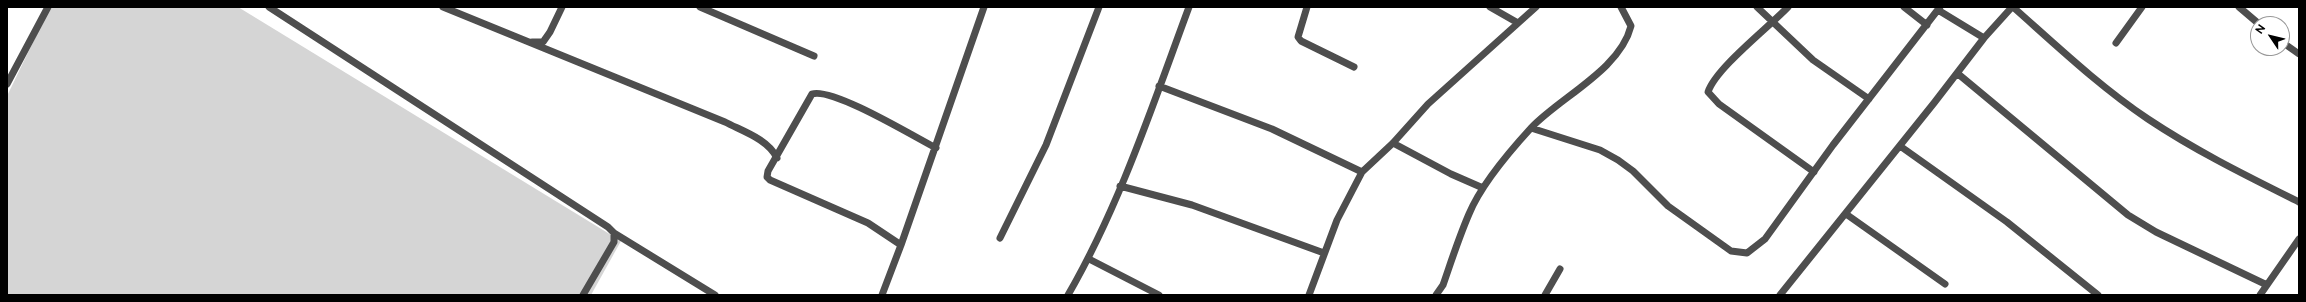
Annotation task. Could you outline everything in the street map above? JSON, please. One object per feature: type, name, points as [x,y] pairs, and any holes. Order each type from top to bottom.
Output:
[{"type":"street","points":[[7,84],[48,7]]},
{"type":"street","points":[[269,7],[614,233],[715,295]]},
{"type":"street","points":[[443,7],[725,122],[766,144],[772,149],[776,158]]},
{"type":"street","points":[[530,43],[543,42],[550,32],[562,7]]},
{"type":"street","points":[[700,7],[814,56]]},
{"type":"street","points":[[882,295],[902,245],[984,7]]},
{"type":"street","points":[[1000,238],[1034,166],[1046,145],[1099,7]]},
{"type":"street","points":[[1068,295],[1089,259],[1120,186],[1189,7]]},
{"type":"street","points":[[1307,7],[1299,29],[1298,36],[1301,41],[1354,68]]},
{"type":"street","points":[[1490,7],[1518,23]]},
{"type":"street","points":[[1309,295],[1337,220],[1362,172],[1393,143],[1428,104],[1536,7]]},
{"type":"street","points":[[1436,295],[1443,285],[1469,214],[1483,188],[1531,128],[1608,63],[1628,36],[1631,26],[1621,7]]},
{"type":"street","points":[[1757,7],[1773,24],[1813,60],[1869,99]]},
{"type":"street","points":[[1788,7],[1773,24],[1736,58],[1711,85],[1708,92],[1719,104],[1814,172]]},
{"type":"street","points":[[1904,7],[1927,25]]},
{"type":"street","points":[[1780,295],[1900,146],[1984,38],[2012,7],[2093,78],[2148,119],[2210,158],[2299,202]]},
{"type":"street","points":[[2116,43],[2142,7]]},
{"type":"street","points":[[2239,7],[2250,16]]},
{"type":"street","points":[[1531,128],[1600,150],[1618,160],[1633,171],[1668,206],[1737,254],[1750,252],[1765,239],[1939,8],[1984,38]]},
{"type":"street","points":[[2290,48],[2299,54]]},
{"type":"street","points":[[1957,73],[2128,215],[2156,232],[2267,285]]},
{"type":"street","points":[[1159,86],[1272,129],[1362,172]]},
{"type":"street","points":[[902,245],[868,223],[770,180],[767,177],[768,170],[812,94],[819,91],[843,100],[936,148]]},
{"type":"street","points":[[1393,143],[1451,174],[1483,188]]},
{"type":"street","points":[[1900,146],[2007,222],[2098,295]]},
{"type":"street","points":[[1120,186],[1192,205],[1324,253]]},
{"type":"street","points":[[1846,214],[1945,284]]},
{"type":"street","points":[[584,295],[614,242],[614,233]]},
{"type":"street","points":[[2260,295],[2299,238]]},
{"type":"street","points":[[1089,259],[1159,295]]},
{"type":"street","points":[[1545,295],[1560,269]]},
{"type":"shaded area","points":[[50,7],[238,7],[621,241],[591,295],[7,295],[7,96]]}]
